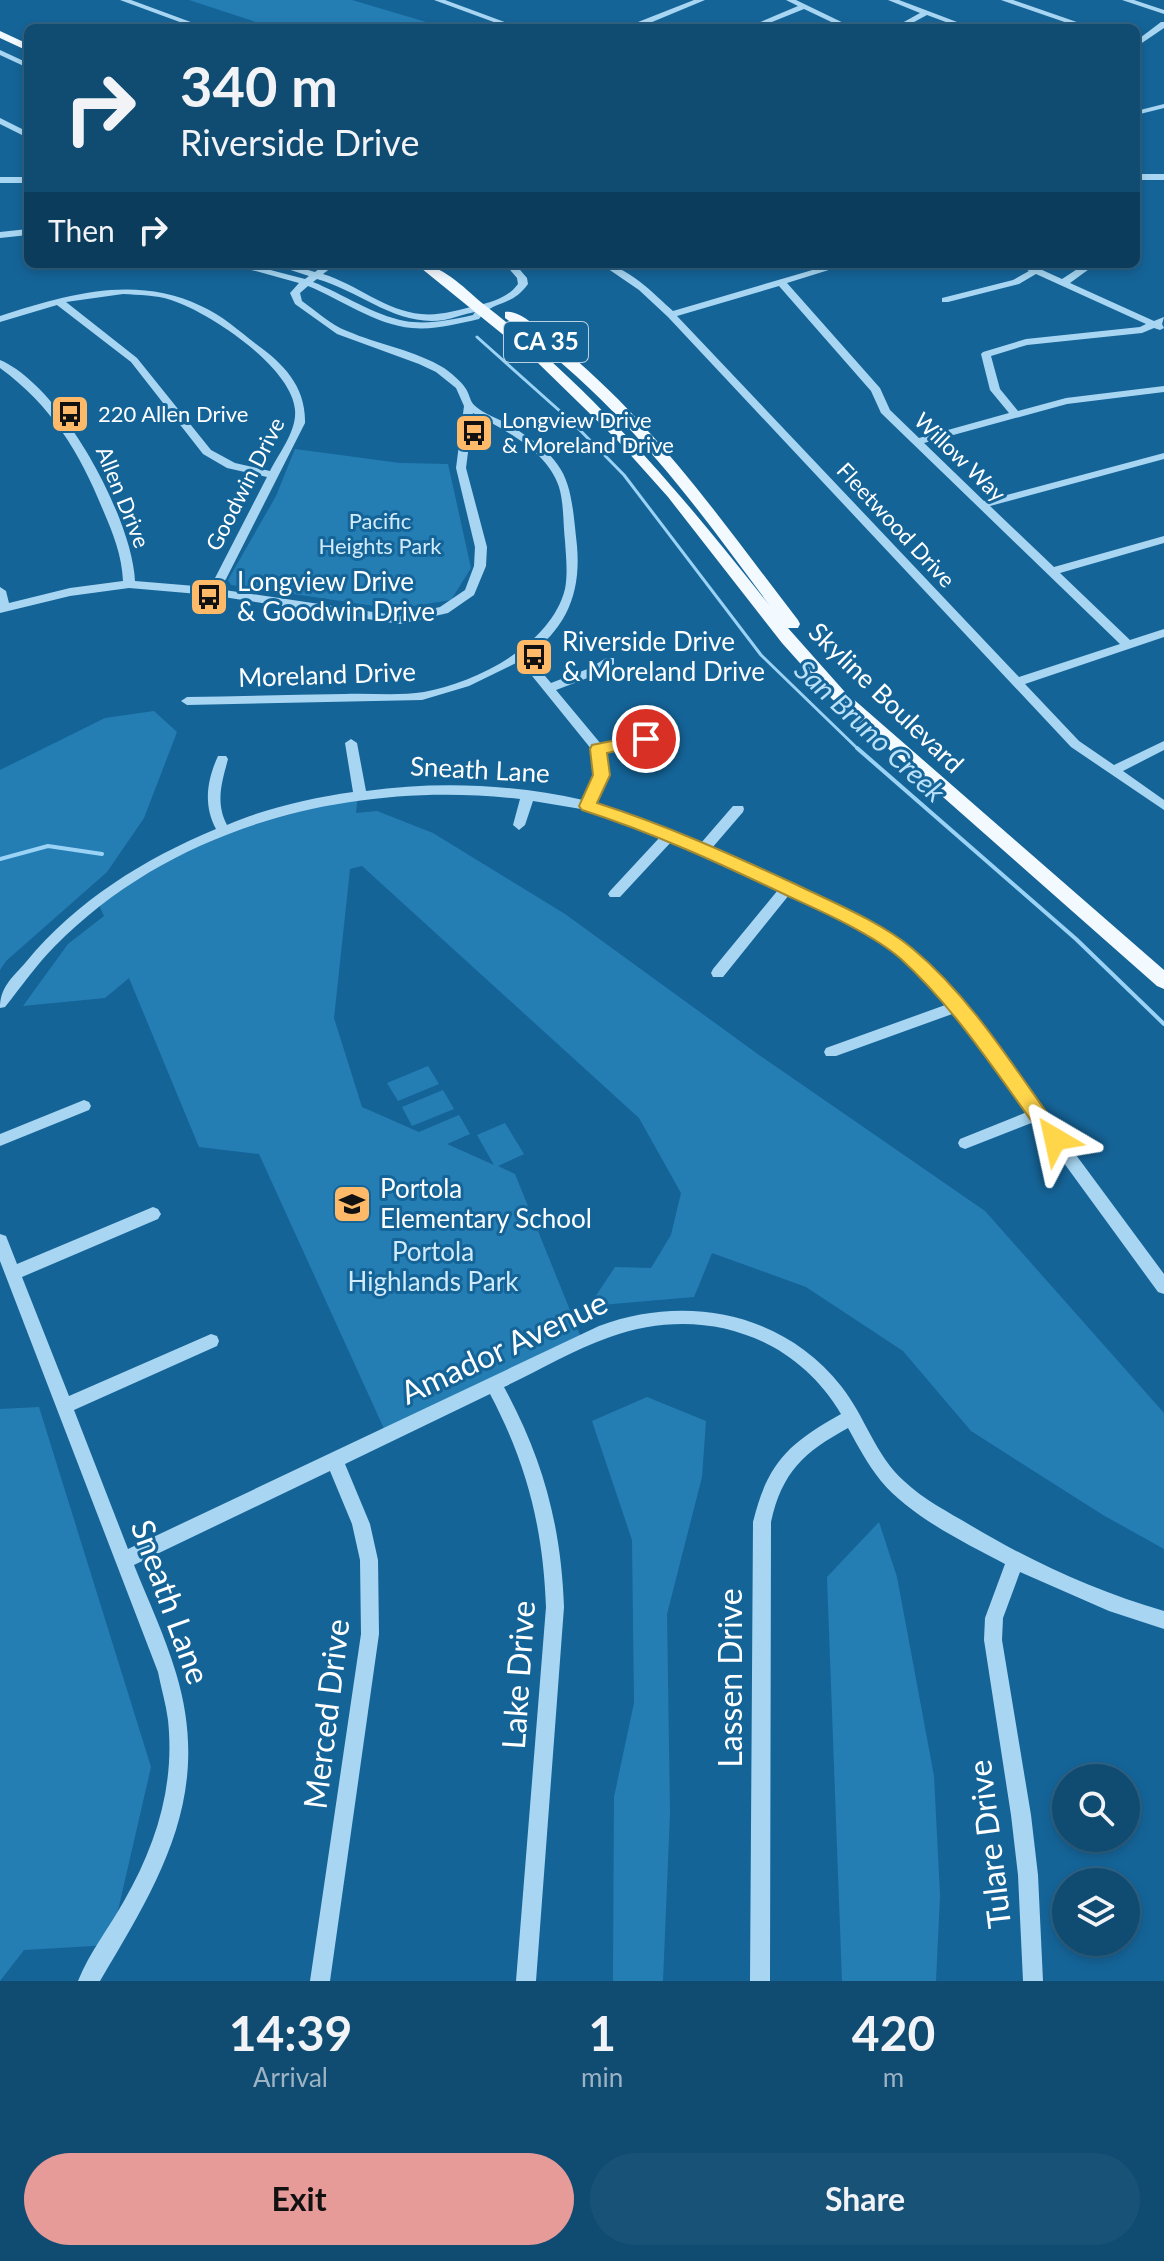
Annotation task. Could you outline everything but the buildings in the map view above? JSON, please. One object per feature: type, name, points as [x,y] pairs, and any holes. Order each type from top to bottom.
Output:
[{"type":"main road","points":[[0,27],[24,39]]},
{"type":"main road","points":[[0,34],[24,46]]},
{"type":"main road","name":"Skyline Boulevard","points":[[429,268],[564,357],[672,464],[808,644],[849,688],[1164,963]]},
{"type":"main road","name":"Skyline Boulevard","points":[[445,268],[488,306],[627,442],[688,513],[790,644],[838,695],[1164,981]]},
{"type":"street","points":[[124,0],[192,24]]},
{"type":"street","points":[[438,0],[457,2],[507,23]]},
{"type":"street","points":[[641,24],[701,0]]},
{"type":"street","points":[[790,0],[841,24]]},
{"type":"street","points":[[892,0],[957,24]]},
{"type":"street","points":[[1005,0],[1078,24]]},
{"type":"street","points":[[1126,0],[1164,12]]},
{"type":"street","points":[[760,24],[803,7]]},
{"type":"street","points":[[904,24],[925,13]]},
{"type":"street","points":[[1140,42],[1164,24]]},
{"type":"street","points":[[0,52],[24,64]]},
{"type":"street","points":[[1140,113],[1161,110]]},
{"type":"street","points":[[0,121],[24,133]]},
{"type":"street","points":[[1140,177],[1164,177]]},
{"type":"street","points":[[0,180],[24,180]]},
{"type":"street","points":[[0,235],[24,232]]},
{"type":"street","points":[[0,243],[24,240]]},
{"type":"street","points":[[257,268],[313,278]]},
{"type":"street","points":[[287,268],[313,278],[374,316],[402,325],[444,325],[476,317],[488,306],[515,295],[523,284],[513,268]]},
{"type":"street","points":[[0,591],[2,608],[70,592],[129,584],[210,591],[400,620],[444,610],[470,592],[480,566],[481,547],[461,466],[469,406],[460,387],[440,370],[353,339],[316,317],[295,298],[298,289],[326,268]]},
{"type":"street","name":"Fleetwood Drive","points":[[613,268],[642,288],[671,315],[1075,744],[1164,806]]},
{"type":"street","points":[[671,315],[830,268]]},
{"type":"street","points":[[1029,268],[1162,325]]},
{"type":"street","points":[[1063,283],[1085,268]]},
{"type":"street","points":[[945,300],[1016,282],[1035,271]]},
{"type":"street","name":"Willow Way","points":[[782,283],[876,390],[885,411],[1128,645]]},
{"type":"street","name":"Goodwin Drive","points":[[0,319],[103,291],[162,295],[196,306],[270,358],[297,389],[302,406],[300,423],[220,579],[210,591]]},
{"type":"street","points":[[58,301],[134,360],[207,452],[222,464],[275,475]]},
{"type":"street","points":[[1015,414],[995,390],[986,354],[1026,342],[1162,325]]},
{"type":"street","name":"Allen Drive","points":[[0,363],[45,397],[81,447],[129,560],[129,584]]},
{"type":"street","points":[[916,442],[1066,401],[1164,389]]},
{"type":"street","name":"Moreland Drive","points":[[187,701],[422,696],[471,682],[521,655],[551,627],[568,598],[572,568],[568,506],[559,476],[541,453],[469,406]]},
{"type":"street","points":[[466,429],[489,425],[503,428]]},
{"type":"street","points":[[981,505],[1164,456]]},
{"type":"street","points":[[1051,572],[1164,539]]},
{"type":"street","points":[[1017,682],[1164,633]]},
{"type":"street","points":[[521,655],[598,749],[601,775],[587,806]]},
{"type":"street","points":[[549,688],[594,671],[610,661]]},
{"type":"street","points":[[598,749],[669,734]]},
{"type":"street","points":[[351,743],[360,795]]},
{"type":"street","points":[[1114,770],[1164,745]]},
{"type":"street","points":[[222,759],[211,804],[223,830]]},
{"type":"street","name":"Sneath Lane","points":[[0,1003],[31,962],[114,887],[163,856],[223,830],[293,808],[360,795],[458,789],[528,795],[587,806],[670,834],[787,888],[882,936],[924,969],[958,1006],[1164,1287]]},
{"type":"street","points":[[519,825],[528,795]]},
{"type":"street","points":[[703,849],[738,809]]},
{"type":"street","points":[[615,894],[670,834]]},
{"type":"street","points":[[718,973],[787,888]]},
{"type":"street","points":[[831,1052],[958,1006]]},
{"type":"street","points":[[0,1140],[84,1106]]},
{"type":"street","points":[[965,1143],[1037,1115]]},
{"type":"street","points":[[13,1273],[153,1214]]},
{"type":"street","name":"Sneath Lane","points":[[0,1241],[125,1560],[175,1697],[182,1752],[179,1784],[162,1851],[88,1981]]},
{"type":"street","name":"Amador Avenue","points":[[125,1560],[605,1331],[635,1320],[667,1315],[701,1316],[731,1321],[763,1332],[791,1348],[816,1368],[852,1417],[879,1467],[899,1488],[930,1511],[1015,1561],[1109,1602],[1164,1620]]},
{"type":"street","points":[[65,1406],[211,1341]]},
{"type":"street","name":"Lake Drive","points":[[493,1384],[527,1450],[540,1488],[555,1567],[555,1607],[526,1981]]},
{"type":"street","name":"Lassen Drive","points":[[760,1981],[762,1522],[771,1485],[790,1456],[810,1440],[852,1417]]},
{"type":"street","name":"Merced Drive","points":[[320,1981],[371,1622],[369,1560],[364,1536],[334,1459]]},
{"type":"street","name":"Tulare Drive","points":[[1015,1561],[994,1618],[993,1640],[1021,1815],[1033,1981]]},
{"type":"green space","points":[[189,0],[352,0],[433,24],[262,24]]},
{"type":"green space","name":"Pacific Heights Park","points":[[295,449],[400,463],[448,464],[471,568],[451,600],[395,609],[231,585],[228,580],[276,496]]},
{"type":"green space","points":[[154,711],[177,732],[144,818],[107,872],[6,961],[0,970],[0,770],[105,718]]},
{"type":"green space","name":"Portola Highlands Park","points":[[358,795],[356,813],[377,811],[433,833],[565,914],[759,1055],[985,1211],[1164,1413],[1164,1549],[1103,1515],[971,1431],[903,1351],[806,1287],[712,1253],[694,1297],[589,1306],[615,1267],[651,1268],[671,1235],[681,1193],[639,1118],[362,866],[350,869],[334,1018],[362,1107],[419,1132],[459,1115],[470,1134],[447,1144],[494,1165],[477,1135],[505,1123],[524,1154],[498,1166],[515,1174],[582,1340],[386,1433],[259,1154],[199,1147],[129,978],[105,998],[23,1006],[68,944],[104,916],[96,898],[194,842]]},
{"type":"green space","points":[[428,1066],[439,1084],[398,1101],[387,1083]]},
{"type":"green space","points":[[443,1090],[454,1109],[412,1126],[402,1107]]},
{"type":"green space","points":[[647,1397],[706,1421],[702,1477],[667,1614],[670,1813],[663,1981],[613,1981],[614,1797],[634,1703],[632,1540],[592,1421]]},
{"type":"green space","points":[[39,1407],[151,1767],[110,1945],[24,1950],[0,1981],[0,1409]]},
{"type":"green space","points":[[879,1522],[897,1577],[934,1776],[940,1895],[936,1981],[842,1981],[827,1577]]},
{"type":"waterway","name":"San Bruno Creek","points":[[477,337],[571,421],[624,475],[761,655],[859,750]]},
{"type":"waterway","name":"San Bruno Creek","points":[[857,748],[1076,939],[1164,1024]]},
{"type":"waterway","name":"San Bruno Creek","points":[[0,859],[48,846],[102,854]]},
{"type":"place","name":"220 Allen Drive","points":[[70,414]]},
{"type":"place","name":"Longview Drive & Moreland Drive","points":[[474,433]]},
{"type":"place","name":"Longview Drive & Goodwin Drive","points":[[209,597]]},
{"type":"place","name":"Riverside Drive & Moreland Drive","points":[[534,657]]},
{"type":"place","name":"Portola Elementary School","points":[[352,1204]]},
{"type":"route","points":[[646,739],[598,749],[601,775],[587,806],[644,824],[703,849],[858,922],[905,952],[958,1006],[1055,1139]]}]
